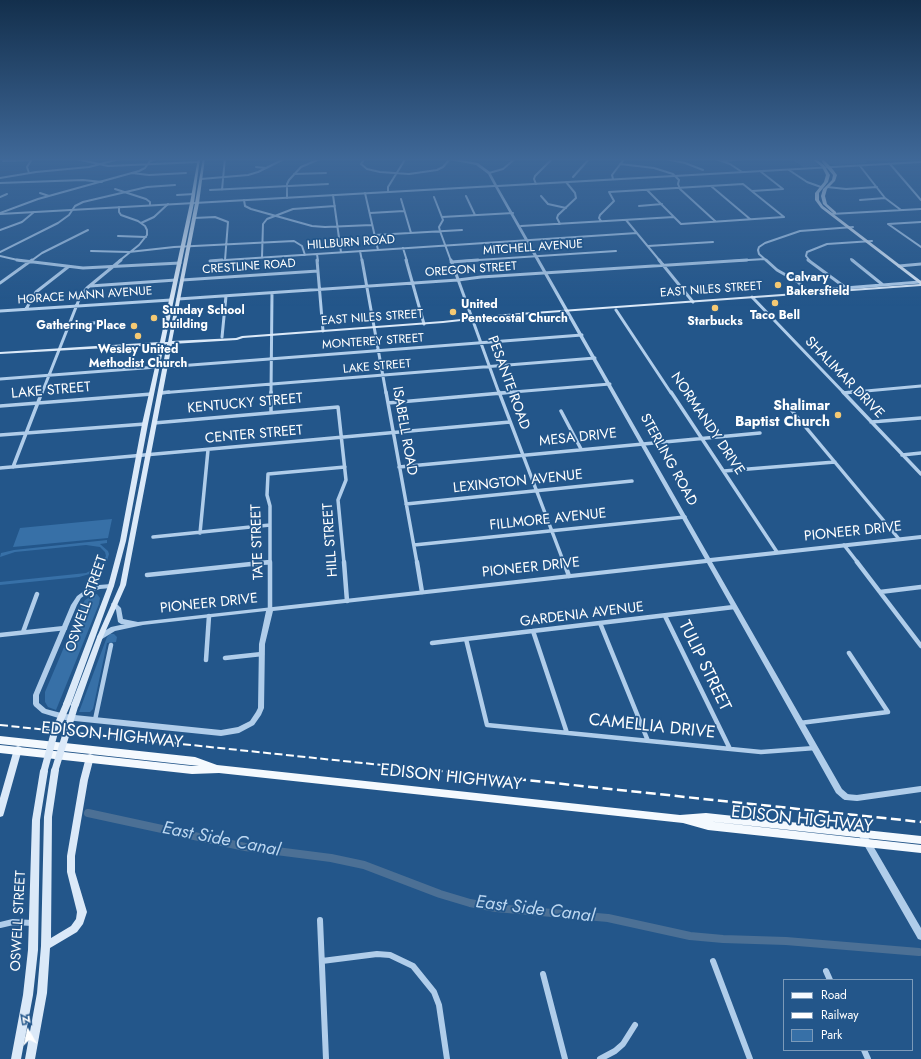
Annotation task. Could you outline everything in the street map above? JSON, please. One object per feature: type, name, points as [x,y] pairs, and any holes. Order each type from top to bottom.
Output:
[{"type":"main road","name":"OSWELL STREET","points":[[16,1059],[28,995],[33,950],[36,820],[44,771],[54,734],[71,704],[123,585],[165,367],[171,300],[183,246],[194,207]]},
{"type":"main road","name":"OSWELL STREET","points":[[30,1059],[42,993],[46,946],[48,817],[55,770],[71,704],[111,586],[123,541],[157,368],[167,342],[175,314],[189,246],[195,207]]},
{"type":"main road","points":[[823,207],[921,282]]},
{"type":"main road","points":[[830,207],[836,214],[905,266],[921,282]]},
{"type":"main road","name":"EAST NILES STREET","points":[[568,312],[616,310],[753,299],[808,292],[921,282]]},
{"type":"main road","points":[[176,283],[177,288],[175,298],[178,299]]},
{"type":"main road","points":[[855,293],[885,286]]},
{"type":"main road","name":"EAST NILES STREET","points":[[0,354],[236,336],[242,337],[323,332],[473,319],[507,318],[643,305],[778,299],[921,288]]},
{"type":"main road","points":[[778,299],[808,294],[808,292]]},
{"type":"main road","points":[[171,300],[174,301],[173,310],[175,314]]},
{"type":"main road","points":[[663,306],[693,302]]},
{"type":"main road","points":[[616,310],[643,305]]},
{"type":"main road","name":"EAST NILES STREET","points":[[167,342],[237,339],[242,337]]},
{"type":"main road","name":"EDISON HIGHWAY","points":[[0,740],[195,761],[219,769]]},
{"type":"main road","points":[[0,812],[17,751],[22,742]]},
{"type":"main road","name":"EDISON HIGHWAY","points":[[0,749],[192,770],[219,769],[680,819],[708,826],[921,849]]},
{"type":"main road","name":"OSWELL STREET","points":[[46,946],[74,929],[80,921],[82,912],[71,872],[71,856],[89,759],[94,750]]},
{"type":"main road","name":"EDISON HIGHWAY","points":[[680,819],[706,817],[921,840]]},
{"type":"street","points":[[0,213],[16,207]]},
{"type":"street","points":[[0,252],[58,223],[69,215],[75,207]]},
{"type":"street","points":[[0,213],[112,207]]},
{"type":"street","points":[[13,467],[82,294],[132,252],[146,237],[147,230],[141,223],[121,215],[119,207]]},
{"type":"street","points":[[141,223],[154,217],[164,207]]},
{"type":"street","points":[[247,207],[312,226],[338,227],[372,225]]},
{"type":"street","points":[[262,257],[263,224],[267,219],[297,208],[308,207]]},
{"type":"street","points":[[335,207],[341,252]]},
{"type":"street","points":[[369,207],[378,250]]},
{"type":"street","points":[[403,207],[411,233]]},
{"type":"street","name":"PESANTE ROAD","points":[[438,207],[443,221],[439,227],[445,246],[491,366],[522,455],[569,576]]},
{"type":"street","points":[[471,207],[475,215]]},
{"type":"street","name":"STERLING ROAD","points":[[510,207],[800,723],[839,791],[846,797]]},
{"type":"street","points":[[601,222],[599,218],[600,215],[608,207]]},
{"type":"street","points":[[665,207],[681,224],[784,217],[772,207]]},
{"type":"street","points":[[700,207],[715,222]]},
{"type":"street","points":[[736,207],[750,219]]},
{"type":"street","points":[[898,207],[901,210]]},
{"type":"street","points":[[560,224],[557,217],[566,208]]},
{"type":"street","points":[[831,214],[921,208]]},
{"type":"street","points":[[370,213],[404,211]]},
{"type":"street","points":[[0,230],[22,222],[34,212]]},
{"type":"street","points":[[442,217],[513,213]]},
{"type":"street","points":[[520,226],[674,217]]},
{"type":"street","points":[[194,218],[215,218],[227,221],[228,224],[224,260]]},
{"type":"street","points":[[626,220],[693,302]]},
{"type":"street","points":[[920,222],[888,224],[921,247]]},
{"type":"street","points":[[853,227],[800,231],[765,243],[759,247],[758,250],[777,270],[795,280],[808,292],[885,286]]},
{"type":"street","points":[[0,283],[48,250],[75,238],[88,230]]},
{"type":"street","points":[[375,235],[462,230]]},
{"type":"street","name":"HILLBURN ROAD","points":[[210,261],[637,233]]},
{"type":"street","points":[[131,237],[146,237]]},
{"type":"street","points":[[91,251],[132,252],[183,246],[294,241],[302,246],[304,255]]},
{"type":"street","points":[[846,288],[835,278],[808,260],[806,254],[810,250],[827,244],[872,241]]},
{"type":"street","points":[[648,246],[713,242]]},
{"type":"street","points":[[403,248],[424,324]]},
{"type":"street","name":"ISABELL ROAD","points":[[360,251],[422,592]]},
{"type":"street","name":"MITCHELL AVENUE","points":[[451,262],[616,251]]},
{"type":"street","points":[[316,254],[323,332]]},
{"type":"street","points":[[0,256],[29,262],[90,268],[180,263]]},
{"type":"street","name":"OREGON STREET","points":[[178,299],[458,280],[481,277],[765,259]]},
{"type":"street","points":[[851,259],[885,286]]},
{"type":"street","points":[[899,266],[921,264]]},
{"type":"street","points":[[26,309],[36,292],[68,266]]},
{"type":"street","name":"CRESTLINE ROAD","points":[[182,280],[318,271]]},
{"type":"street","points":[[90,286],[176,283]]},
{"type":"street","points":[[271,413],[272,293]]},
{"type":"street","points":[[222,337],[226,296]]},
{"type":"street","name":"SHALIMAR DRIVE","points":[[753,299],[921,474]]},
{"type":"street","name":"HORACE MANN AVENUE","points":[[0,311],[171,300]]},
{"type":"street","name":"NORMANDY DRIVE","points":[[616,310],[778,552]]},
{"type":"street","points":[[69,325],[105,322]]},
{"type":"street","name":"MONTEREY STREET","points":[[165,367],[582,335]]},
{"type":"street","name":"LAKE STREET","points":[[160,393],[595,358]]},
{"type":"street","points":[[0,379],[157,368]]},
{"type":"street","points":[[388,403],[610,384]]},
{"type":"street","points":[[844,393],[921,386]]},
{"type":"street","name":"LAKE STREET","points":[[0,406],[152,394]]},
{"type":"street","points":[[783,400],[899,539]]},
{"type":"street","name":"KENTUCKY STREET","points":[[154,423],[338,407]]},
{"type":"street","name":"HILL STREET","points":[[338,407],[346,483],[338,500],[347,601]]},
{"type":"street","points":[[562,411],[581,449]]},
{"type":"street","points":[[871,422],[921,418]]},
{"type":"street","name":"CENTER STREET","points":[[0,468],[510,422]]},
{"type":"street","points":[[0,435],[145,424]]},
{"type":"street","name":"MESA DRIVE","points":[[399,467],[760,433]]},
{"type":"street","points":[[200,533],[208,450]]},
{"type":"street","points":[[902,455],[921,453]]},
{"type":"street","points":[[724,471],[835,462]]},
{"type":"street","name":"TATE STREET","points":[[270,609],[270,506],[267,496],[268,474],[344,467]]},
{"type":"street","name":"LEXINGTON AVENUE","points":[[406,504],[632,481]]},
{"type":"street","name":"FILLMORE AVENUE","points":[[414,545],[685,517]]},
{"type":"street","points":[[153,537],[270,526]]},
{"type":"street","name":"PIONEER DRIVE","points":[[100,637],[113,629],[143,623],[921,536]]},
{"type":"street","points":[[844,545],[921,645]]},
{"type":"street","points":[[147,575],[270,562]]},
{"type":"street","points":[[111,586],[99,587],[86,592],[80,598],[65,628],[36,695],[36,701],[39,708],[44,712],[65,718],[221,733],[232,732],[246,727],[256,719],[261,708],[263,636],[270,609]]},
{"type":"street","points":[[880,592],[921,587]]},
{"type":"street","points":[[23,632],[37,594]]},
{"type":"street","name":"PIONEER DRIVE","points":[[114,604],[118,609],[120,620],[123,622],[143,623]]},
{"type":"street","name":"GARDENIA AVENUE","points":[[432,643],[734,607]]},
{"type":"street","points":[[206,660],[209,616]]},
{"type":"street","name":"TULIP STREET","points":[[664,616],[730,749]]},
{"type":"street","points":[[600,624],[648,741]]},
{"type":"street","points":[[0,635],[65,628]]},
{"type":"street","points":[[534,631],[566,732]]},
{"type":"street","name":"CAMELLIA DRIVE","points":[[466,639],[487,724],[730,749],[776,752],[815,748]]},
{"type":"street","points":[[95,720],[111,645]]},
{"type":"street","points":[[800,723],[888,712],[849,653]]},
{"type":"street","points":[[225,658],[262,654]]},
{"type":"street","points":[[846,797],[857,798],[921,789]]},
{"type":"street","points":[[862,834],[921,936]]},
{"type":"street","points":[[320,920],[326,1059]]},
{"type":"street","points":[[0,925],[14,922],[34,923]]},
{"type":"street","points":[[322,961],[377,954],[390,955],[413,966],[434,992],[439,1005],[447,1059]]},
{"type":"street","points":[[713,961],[750,1059]]},
{"type":"street","points":[[826,971],[830,979]]},
{"type":"street","points":[[544,974],[565,1059]]},
{"type":"street","points":[[600,1059],[615,1051],[623,1044],[635,1025]]},
{"type":"green space","points":[[112,519],[108,538],[13,547],[20,528]]},
{"type":"green space","points":[[107,540],[107,543],[100,544],[108,551],[109,554],[107,561],[104,566],[93,573],[79,577],[0,585],[0,582],[86,573],[100,566],[106,556],[105,552],[100,547],[86,545],[15,552],[0,557],[1,553],[14,550]]},
{"type":"green space","points":[[97,594],[100,598],[99,604],[56,710],[48,707],[45,702],[45,692],[81,607],[85,600]]},
{"type":"green space","points":[[110,634],[114,634],[117,637],[116,642],[107,643],[93,709],[90,712],[79,712],[107,637]]},
{"type":"waterway","name":"East Side Canal","points":[[88,813],[245,847],[331,858],[364,865],[440,894],[470,903],[496,908],[608,918],[690,936],[723,939],[786,941],[919,952]]},
{"type":"railway","points":[[0,725],[525,780]]},
{"type":"railway","points":[[516,779],[921,822]]},
{"type":"place","name":"Calvary Bakersfield","points":[[778,285]]},
{"type":"place","name":"Taco Bell","points":[[775,303]]},
{"type":"place","name":"Starbucks","points":[[715,308]]},
{"type":"place","name":"United Pentecostal Church","points":[[453,312]]},
{"type":"place","name":"Sunday School building","points":[[154,318]]},
{"type":"place","name":"Gathering Place","points":[[134,326]]},
{"type":"place","name":"Wesley United Methodist Church","points":[[138,336]]},
{"type":"place","name":"Shalimar Baptist Church","points":[[838,415]]}]
